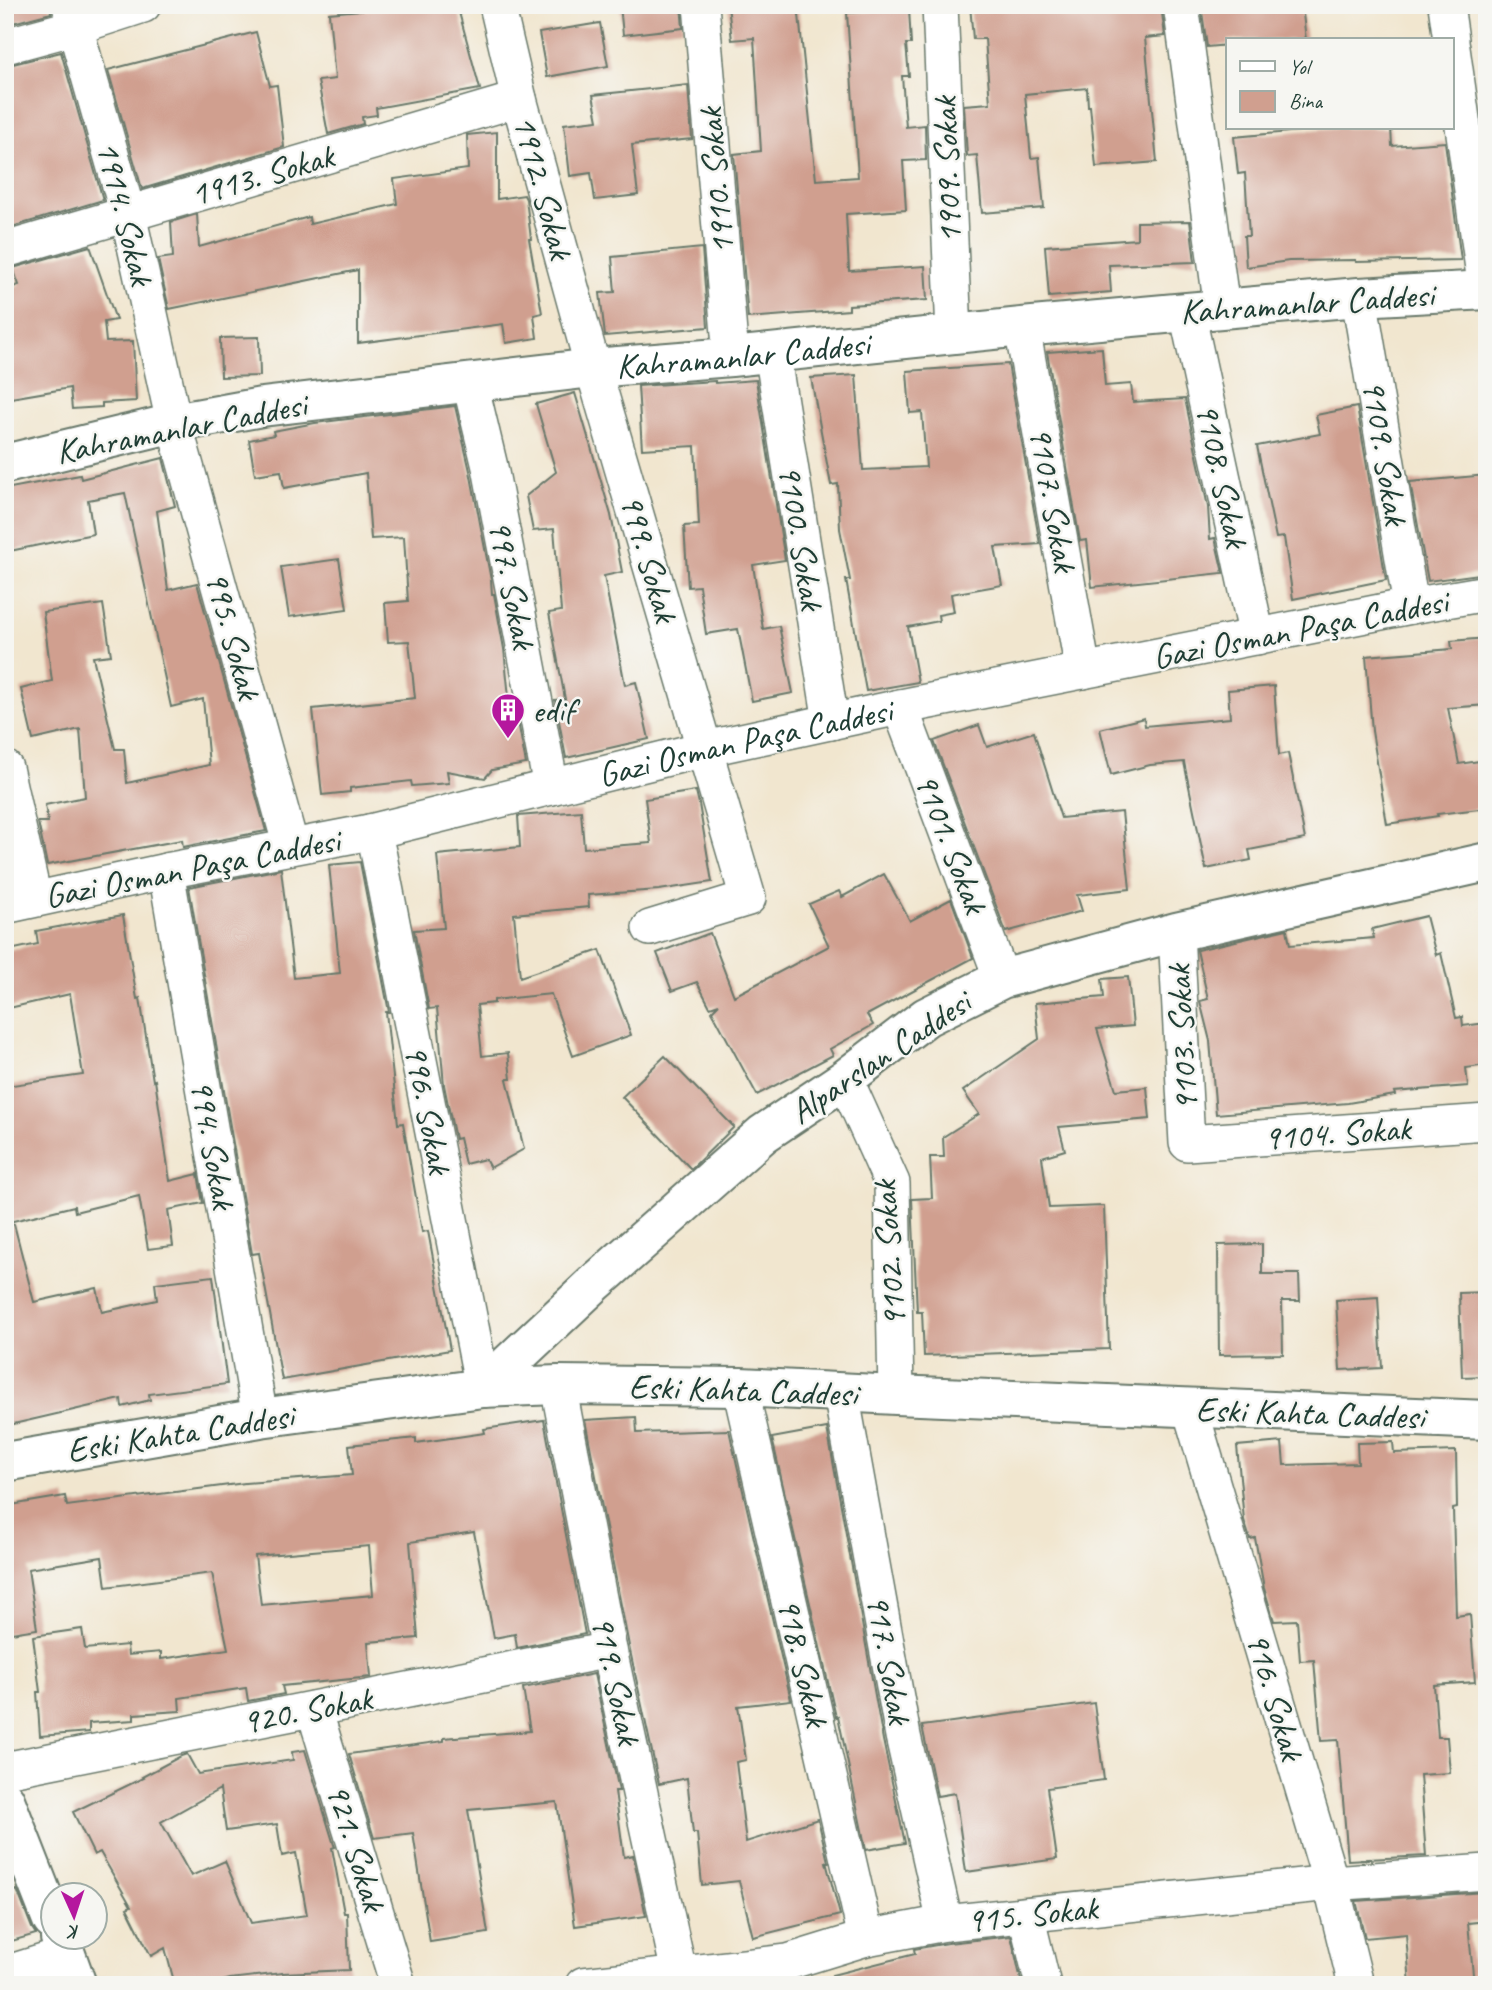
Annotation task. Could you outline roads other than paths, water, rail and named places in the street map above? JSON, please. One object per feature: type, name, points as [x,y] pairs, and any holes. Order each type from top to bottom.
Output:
[{"type":"street","points":[[5,46],[72,16],[143,5]]},
{"type":"street","name":"1912. Sokak","points":[[497,5],[519,99],[593,368]]},
{"type":"street","name":"1910. Sokak","points":[[701,5],[731,357]]},
{"type":"street","name":"1909. Sokak","points":[[940,5],[954,334]]},
{"type":"street","name":"9108. Sokak","points":[[1181,5],[1205,311],[1257,637]]},
{"type":"street","points":[[1446,5],[1451,38]]},
{"type":"street","name":"1914. Sokak","points":[[72,16],[128,214],[174,423]]},
{"type":"street","points":[[1454,62],[1487,290]]},
{"type":"street","name":"1913. Sokak","points":[[5,250],[519,99]]},
{"type":"street","name":"Kahramanlar Caddesi","points":[[5,464],[174,423],[262,407],[593,368],[1359,297],[1487,290]]},
{"type":"street","name":"9109. Sokak","points":[[1359,297],[1411,607]]},
{"type":"street","name":"9107. Sokak","points":[[1021,327],[1083,671]]},
{"type":"street","name":"9100. Sokak","points":[[772,352],[831,722]]},
{"type":"street","name":"999. Sokak","points":[[593,368],[748,898],[650,928]]},
{"type":"street","name":"997. Sokak","points":[[470,383],[490,467],[551,787]]},
{"type":"street","name":"995. Sokak","points":[[174,423],[291,847]]},
{"type":"street","name":"Gazi Osman Paşa Caddesi","points":[[20,902],[370,832],[704,749],[900,707],[1487,593]]},
{"type":"street","name":"9101. Sokak","points":[[900,707],[1002,979]]},
{"type":"street","points":[[5,768],[20,902]]},
{"type":"street","name":"996. Sokak","points":[[370,832],[379,856],[483,1388]]},
{"type":"street","name":"Alparslan Caddesi","points":[[483,1388],[596,1282],[763,1134],[845,1079],[926,1017],[1002,979],[1176,932],[1487,862]]},
{"type":"street","name":"994. Sokak","points":[[166,871],[260,1418]]},
{"type":"street","name":"9103. Sokak","points":[[1176,932],[1187,1143]]},
{"type":"street","name":"9102. Sokak","points":[[845,1079],[892,1182],[896,1395]]},
{"type":"street","name":"9104. Sokak","points":[[1187,1143],[1487,1122]]},
{"type":"street","name":"Eski Kahta Caddesi","points":[[5,1462],[260,1418],[483,1388],[558,1385],[740,1387],[1487,1420]]},
{"type":"street","name":"919. Sokak","points":[[558,1385],[609,1650],[679,1973]]},
{"type":"street","name":"918. Sokak","points":[[740,1387],[866,1938]]},
{"type":"street","name":"917. Sokak","points":[[841,1393],[903,1736],[945,1923]]},
{"type":"street","name":"916. Sokak","points":[[1191,1408],[1331,1884],[1356,1985]]},
{"type":"street","name":"920. Sokak","points":[[5,1770],[609,1650]]},
{"type":"street","name":"921. Sokak","points":[[314,1709],[398,1985]]},
{"type":"street","points":[[5,1800],[38,1884]]},
{"type":"street","name":"915. Sokak","points":[[583,1985],[679,1973],[793,1973],[866,1938],[945,1923],[1331,1884],[1487,1872]]},
{"type":"street","points":[[1026,1915],[1043,1985]]},
{"type":"street","points":[[5,1974],[68,1959]]},
{"type":"place","name":"edif","points":[[508,740]]}]
